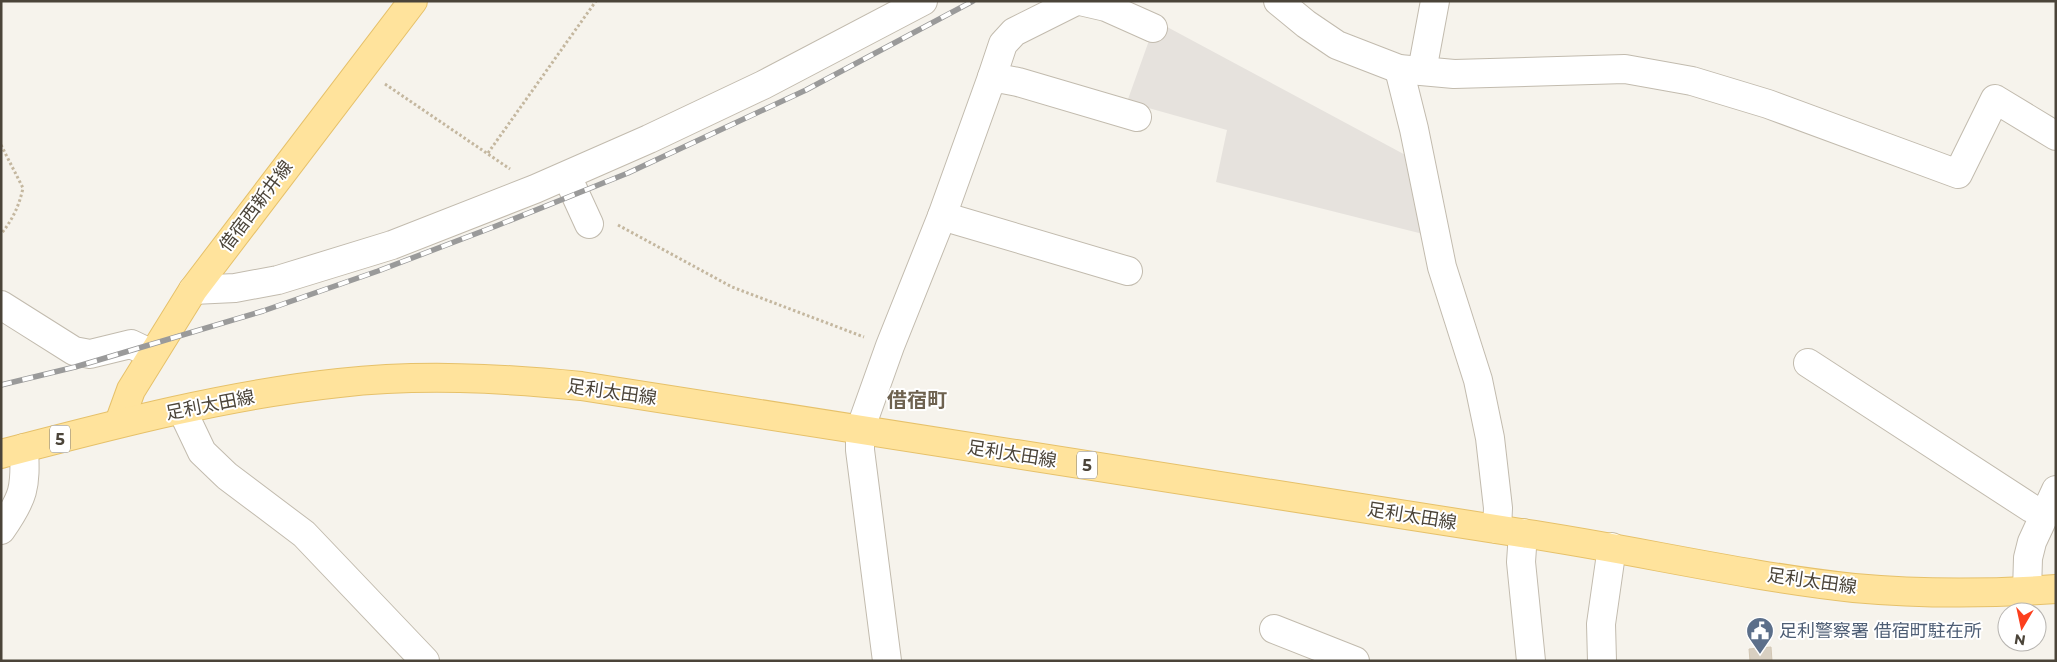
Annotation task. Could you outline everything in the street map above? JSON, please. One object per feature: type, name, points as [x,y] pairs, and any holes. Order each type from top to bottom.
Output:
[{"type":"main road","name":"借宿西新井線","points":[[119,423],[131,390],[193,290],[413,1]]},
{"type":"main road","name":"足利太田線","points":[[13,451],[119,423],[338,383],[436,377],[476,378],[582,386],[1612,547],[1778,577],[1851,587],[1910,592],[1973,593],[2056,589]]},
{"type":"street","points":[[193,290],[235,288],[288,277],[392,245],[568,176],[763,85],[922,1]]},
{"type":"street","points":[[886,661],[860,450],[860,430],[890,346],[942,216],[1003,44],[1014,32],[1078,1],[1106,8],[1153,28]]},
{"type":"street","points":[[1278,1],[1306,24],[1337,45],[1411,70],[1454,74],[1625,69],[1692,81],[1768,104],[1958,174],[1995,99],[2056,136]]},
{"type":"street","points":[[1435,1],[1411,70],[1414,129],[1442,267],[1478,380],[1490,438],[1498,508],[1510,531],[1521,562],[1531,661]]},
{"type":"street","points":[[992,77],[1018,82],[1137,117]]},
{"type":"street","points":[[568,176],[589,224]]},
{"type":"street","points":[[942,216],[1128,271]]},
{"type":"street","points":[[1,305],[74,351],[90,354],[132,344],[152,354]]},
{"type":"street","points":[[1808,364],[2031,508],[2050,502]]},
{"type":"street","points":[[182,410],[202,452],[227,476],[304,534],[425,661]]},
{"type":"street","points":[[1,530],[20,502],[24,487],[13,451]]},
{"type":"street","points":[[2027,591],[2028,558],[2032,542],[2050,502]]},
{"type":"street","points":[[1602,661],[1601,624],[1612,547]]},
{"type":"street","points":[[1274,629],[1356,661]]},
{"type":"path","points":[[362,68],[488,154],[596,1]]},
{"type":"path","points":[[1,145],[23,188],[13,218],[1,234]]},
{"type":"path","points":[[589,224],[621,225],[732,287],[890,346]]},
{"type":"shaded area","points":[[1156,21],[1411,158],[1427,235],[1216,182],[1227,130],[1127,102]]},
{"type":"building","name":"足利警察署 借宿町駐在所","points":[[1771,647],[1772,661],[1750,661],[1749,649]]},
{"type":"railway","points":[[1,385],[75,367],[263,311],[378,271],[496,226],[628,173],[806,90],[973,1]]},
{"type":"place","name":"足利警察署 借宿町駐在所","points":[[1760,655]]},
{"type":"district","name":"借宿町","points":[[917,400]]}]
